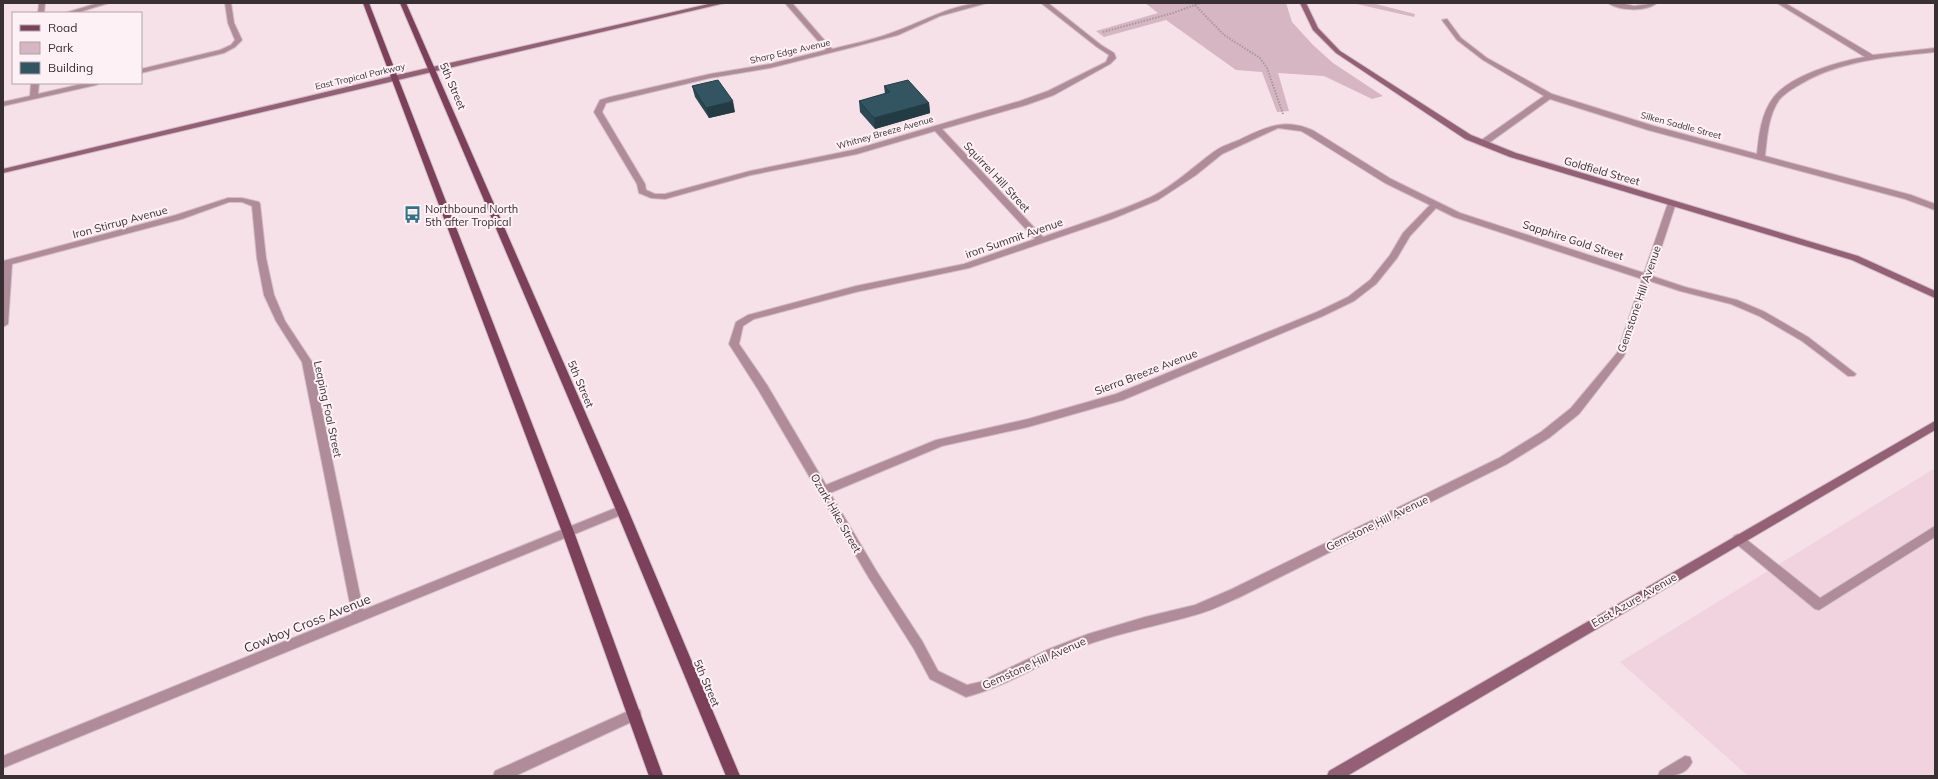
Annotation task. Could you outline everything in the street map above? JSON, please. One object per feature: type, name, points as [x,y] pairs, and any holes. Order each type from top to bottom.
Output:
[{"type":"main road","points":[[366,3],[393,78],[568,532],[635,714],[656,776]]},
{"type":"main road","name":"5th Street","points":[[403,3],[622,510],[733,776]]},
{"type":"street","points":[[72,12],[106,3]]},
{"type":"street","points":[[142,71],[217,53],[233,46],[238,40],[231,23],[228,3]]},
{"type":"street","name":"East Tropical Parkway","points":[[3,172],[432,68],[722,3]]},
{"type":"street","points":[[788,3],[830,51]]},
{"type":"street","name":"Sharp Edge Avenue","points":[[654,196],[642,190],[641,184],[598,112],[603,102],[613,98],[710,76],[770,66],[896,34],[938,15],[984,3]]},
{"type":"street","points":[[1044,3],[1086,36]]},
{"type":"street","name":"Goldfield Street","points":[[1303,3],[1315,29],[1338,52],[1446,124],[1483,143],[1512,155],[1855,258],[1935,295]]},
{"type":"street","points":[[1611,3],[1628,8],[1640,8],[1654,3]]},
{"type":"street","points":[[1780,3],[1872,58]]},
{"type":"street","name":"Silken Saddle Street","points":[[1445,20],[1459,39],[1468,48],[1548,96],[1651,128],[1908,197],[1935,207]]},
{"type":"street","name":"Whitney Breeze Avenue","points":[[654,196],[665,197],[676,195],[690,189],[756,171],[854,152],[1023,103],[1051,93],[1102,67],[1112,58],[1112,54],[1086,36]]},
{"type":"street","points":[[1761,157],[1765,124],[1775,100],[1798,82],[1812,74],[1850,62],[1935,50]]},
{"type":"street","points":[[34,97],[35,84]]},
{"type":"street","points":[[3,104],[92,84]]},
{"type":"street","points":[[1483,143],[1548,96]]},
{"type":"street","name":"iron Summit Avenue","points":[[736,333],[739,324],[750,317],[856,289],[966,266],[1109,217],[1155,198],[1230,146],[1277,126],[1287,126]]},
{"type":"street","name":"Sapphire Gold Street","points":[[1287,126],[1303,130],[1311,134],[1382,177],[1457,215],[1683,289],[1734,302],[1762,314],[1805,339],[1851,374]]},
{"type":"street","name":"Squirrel Hill Street","points":[[937,128],[1041,240]]},
{"type":"street","name":"Iron Stirrup Avenue","points":[[5,264],[179,217],[228,200],[242,200]]},
{"type":"street","name":"Leaping Foal Street","points":[[242,200],[256,204],[258,212],[259,235],[270,297],[278,318],[296,342],[307,362],[359,618]]},
{"type":"street","name":"Gemstone Hill Avenue","points":[[952,683],[966,691],[982,687],[1053,653],[1088,639],[1145,622],[1196,610],[1236,593],[1503,461],[1546,435],[1575,411],[1621,354],[1648,278],[1672,203]]},
{"type":"street","name":"Sierra Breeze Avenue","points":[[823,491],[940,443],[1035,421],[1119,397],[1320,314],[1351,299],[1373,282],[1394,256],[1406,234],[1434,204]]},
{"type":"street","points":[[3,324],[5,264]]},
{"type":"street","name":"Ozark Hike Street","points":[[736,333],[734,344],[763,388],[873,576],[918,645],[934,675],[952,683]]},
{"type":"street","name":"East Azure Avenue","points":[[1334,776],[1935,425]]},
{"type":"street","name":"Cowboy Cross Avenue","points":[[3,762],[622,510]]},
{"type":"street","points":[[1738,539],[1819,605],[1935,531]]},
{"type":"street","points":[[500,776],[635,714]]},
{"type":"street","points":[[1665,776],[1686,762]]},
{"type":"path","points":[[1086,36],[1173,13],[1200,3]]},
{"type":"path","points":[[1195,5],[1224,35],[1249,49],[1264,63],[1287,126]]},
{"type":"shaded area","points":[[1935,468],[1935,776],[1748,776],[1620,662]]},
{"type":"green space","points":[[1145,3],[1286,3],[1292,22],[1313,45],[1333,63],[1383,96],[1372,99],[1324,76],[1278,73],[1289,111],[1277,112],[1262,72],[1236,70],[1166,20],[1104,37],[1096,31],[1158,13]]},
{"type":"green space","points":[[1352,3],[1372,3],[1415,14],[1414,17]]},
{"type":"building","points":[[718,80],[733,101],[706,108],[692,86]]},
{"type":"building","points":[[908,80],[929,103],[874,118],[859,101],[890,92],[884,86]]},
{"type":"place","name":"Northbound North 5th after Tropical","points":[[412,215]]}]
